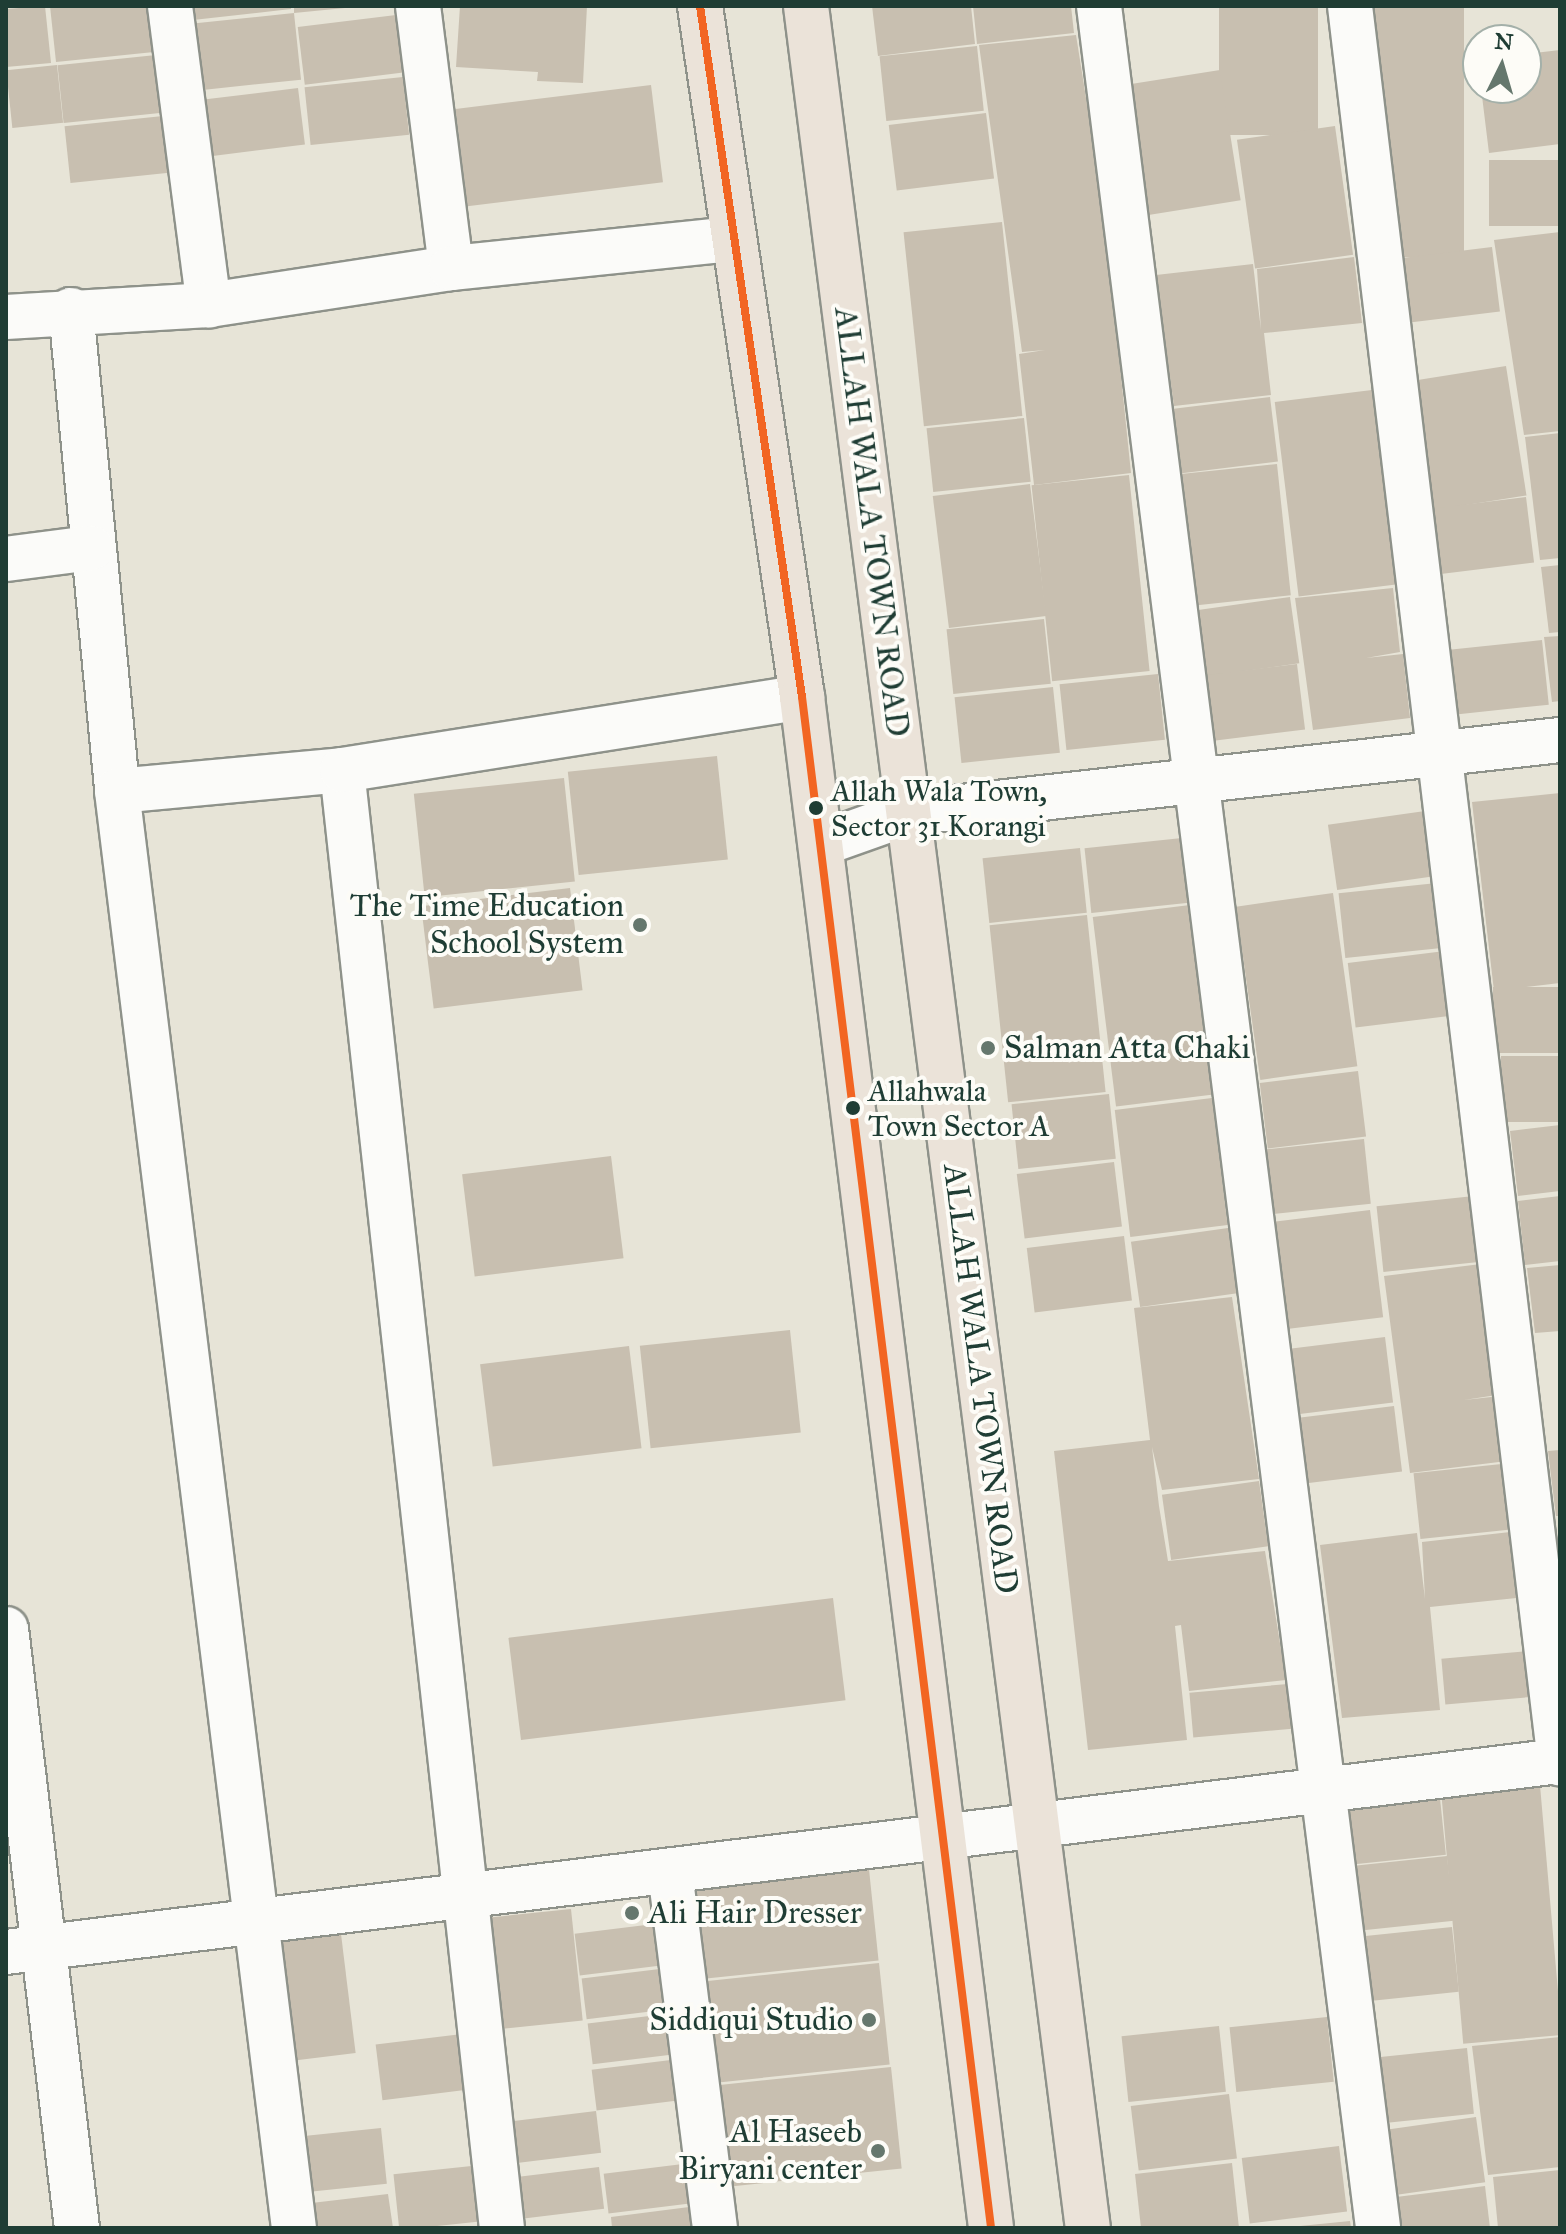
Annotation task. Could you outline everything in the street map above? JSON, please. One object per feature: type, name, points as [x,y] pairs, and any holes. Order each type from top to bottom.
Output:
[{"type":"main road","points":[[700,6],[730,239],[802,697],[991,2228]]},
{"type":"main road","name":"ALLAH WALA TOWN ROAD","points":[[806,6],[1088,2228]]},
{"type":"street","points":[[170,6],[209,305]]},
{"type":"street","points":[[418,6],[451,268]]},
{"type":"street","points":[[1099,6],[1328,1790],[1378,2228]]},
{"type":"street","points":[[25,1949],[256,1921],[461,1901],[943,1835],[1560,1762],[1350,6]]},
{"type":"street","points":[[6,317],[71,310],[209,305],[451,268],[730,239]]},
{"type":"street","points":[[71,310],[91,548],[117,791],[294,2228]]},
{"type":"street","points":[[6,559],[91,548]]},
{"type":"street","points":[[117,791],[342,770],[802,697]]},
{"type":"street","points":[[821,844],[908,813],[1198,785],[1560,740]]},
{"type":"street","points":[[342,770],[461,1901],[502,2228]]},
{"type":"street","points":[[6,1629],[25,1949],[77,2228]]},
{"type":"street","points":[[670,1872],[715,2228]]},
{"type":"building","points":[[45,6],[51,63],[6,67],[6,9]]},
{"type":"building","points":[[50,6],[149,6],[154,52],[56,62]]},
{"type":"building","points":[[192,6],[291,6],[291,9],[193,20]]},
{"type":"building","points":[[294,6],[345,6],[345,8],[294,13]]},
{"type":"building","points":[[460,6],[587,6],[583,83],[537,81],[538,72],[456,67]]},
{"type":"building","points":[[872,6],[971,6],[975,44],[878,56]]},
{"type":"building","points":[[973,6],[1071,6],[1074,33],[977,44]]},
{"type":"building","points":[[1219,6],[1318,6],[1318,135],[1219,135]]},
{"type":"building","points":[[1366,6],[1464,6],[1464,257],[1366,257]]},
{"type":"building","points":[[294,13],[301,80],[203,90],[196,23]]},
{"type":"building","points":[[396,15],[403,73],[305,85],[298,27]]},
{"type":"building","points":[[1076,35],[1104,211],[1131,473],[1034,485],[1019,354],[1045,350],[1022,352],[979,45]]},
{"type":"building","points":[[977,46],[984,111],[886,121],[880,56]]},
{"type":"building","points":[[1560,50],[1560,144],[1489,153],[1483,104],[1542,104],[1542,52]]},
{"type":"building","points":[[156,55],[162,113],[64,123],[58,65]]},
{"type":"building","points":[[57,65],[63,123],[12,128],[6,70]]},
{"type":"building","points":[[1220,70],[1241,200],[1144,216],[1123,85]]},
{"type":"building","points":[[403,77],[409,135],[311,145],[305,87]]},
{"type":"building","points":[[651,85],[663,182],[467,206],[455,109]]},
{"type":"building","points":[[298,88],[305,145],[207,157],[200,100]]},
{"type":"building","points":[[986,113],[994,179],[897,190],[889,125]]},
{"type":"building","points":[[163,116],[169,173],[71,183],[65,126]]},
{"type":"building","points":[[1335,126],[1353,255],[1255,269],[1237,140]]},
{"type":"building","points":[[1489,160],[1560,160],[1560,226],[1489,226]]},
{"type":"building","points":[[1002,222],[1022,416],[924,426],[904,232]]},
{"type":"building","points":[[1560,232],[1560,431],[1524,435],[1494,240]]},
{"type":"building","points":[[1492,247],[1500,312],[1402,324],[1394,259]]},
{"type":"building","points":[[1354,257],[1362,323],[1264,333],[1271,395],[1174,406],[1156,275],[1253,264],[1261,330],[1257,269]]},
{"type":"building","points":[[1506,366],[1526,495],[1429,511],[1408,381]]},
{"type":"building","points":[[1372,390],[1396,585],[1299,596],[1275,402]]},
{"type":"building","points":[[1270,397],[1278,462],[1180,474],[1172,409]]},
{"type":"building","points":[[1024,418],[1031,482],[933,492],[927,428]]},
{"type":"building","points":[[1560,433],[1560,558],[1540,560],[1525,437]]},
{"type":"building","points":[[1277,464],[1291,595],[1192,606],[1179,474]]},
{"type":"building","points":[[1129,475],[1150,671],[1052,681],[1032,485]]},
{"type":"building","points":[[1030,484],[1046,616],[949,628],[933,496]]},
{"type":"building","points":[[1526,497],[1534,563],[1437,574],[1429,509]]},
{"type":"building","points":[[1560,565],[1560,632],[1549,633],[1541,567]]},
{"type":"building","points":[[1393,588],[1400,652],[1366,658],[1403,654],[1410,718],[1313,730],[1295,598]]},
{"type":"building","points":[[1290,597],[1299,663],[1202,677],[1193,611]]},
{"type":"building","points":[[1044,619],[1051,684],[953,694],[947,629]]},
{"type":"building","points":[[1560,636],[1560,701],[1552,702],[1544,637]]},
{"type":"building","points":[[1542,640],[1549,705],[1451,715],[1445,650]]},
{"type":"building","points":[[1297,664],[1305,730],[1208,741],[1200,676]]},
{"type":"building","points":[[1158,674],[1165,740],[1066,750],[1060,684]]},
{"type":"building","points":[[1053,687],[1060,753],[961,763],[955,697]]},
{"type":"building","points":[[717,756],[728,859],[579,875],[568,772]]},
{"type":"building","points":[[564,778],[575,881],[425,897],[414,794]]},
{"type":"building","points":[[1560,793],[1560,983],[1494,991],[1472,802]]},
{"type":"building","points":[[1425,811],[1434,876],[1337,890],[1328,825]]},
{"type":"building","points":[[1182,838],[1189,903],[1091,913],[1085,848]]},
{"type":"building","points":[[1080,848],[1087,913],[989,923],[983,858]]},
{"type":"building","points":[[1437,883],[1444,948],[1345,958],[1339,893]]},
{"type":"building","points":[[570,888],[583,990],[434,1009],[421,906]]},
{"type":"building","points":[[1333,893],[1357,1066],[1260,1080],[1236,907]]},
{"type":"building","points":[[1190,905],[1213,1095],[1116,1107],[1093,917]]},
{"type":"building","points":[[1087,915],[1106,1092],[1008,1102],[990,925]]},
{"type":"building","points":[[1445,951],[1453,1016],[1356,1027],[1348,963]]},
{"type":"building","points":[[1493,987],[1560,987],[1560,1053],[1493,1053]]},
{"type":"building","points":[[1501,1056],[1560,1056],[1560,1122],[1501,1122]]},
{"type":"building","points":[[1358,1071],[1366,1137],[1268,1149],[1260,1083]]},
{"type":"building","points":[[1109,1094],[1116,1159],[1018,1169],[1012,1104]]},
{"type":"building","points":[[1212,1098],[1228,1225],[1130,1237],[1115,1110]]},
{"type":"building","points":[[1560,1125],[1560,1191],[1518,1196],[1510,1131]]},
{"type":"building","points":[[1364,1139],[1371,1204],[1273,1214],[1267,1149]]},
{"type":"building","points":[[611,1156],[624,1258],[475,1277],[462,1174]]},
{"type":"building","points":[[1114,1162],[1122,1227],[1025,1238],[1017,1174]]},
{"type":"building","points":[[1474,1196],[1481,1262],[1383,1272],[1377,1206]]},
{"type":"building","points":[[1560,1196],[1560,1261],[1525,1265],[1518,1201]]},
{"type":"building","points":[[1370,1210],[1383,1317],[1287,1329],[1274,1222]]},
{"type":"building","points":[[1228,1228],[1237,1293],[1140,1307],[1131,1242]]},
{"type":"building","points":[[1124,1236],[1132,1301],[1035,1312],[1027,1248]]},
{"type":"building","points":[[1481,1264],[1497,1395],[1464,1400],[1500,1396],[1507,1461],[1410,1473],[1384,1276]]},
{"type":"building","points":[[1560,1265],[1560,1331],[1535,1333],[1527,1268]]},
{"type":"building","points":[[1232,1297],[1259,1479],[1162,1490],[1152,1447],[1159,1506],[1168,1561],[1265,1551],[1286,1680],[1189,1691],[1181,1625],[1175,1626],[1187,1740],[1088,1750],[1054,1451],[1150,1440],[1134,1308]]},
{"type":"building","points":[[790,1330],[801,1432],[651,1448],[640,1346]]},
{"type":"building","points":[[1385,1337],[1393,1403],[1296,1414],[1288,1349]]},
{"type":"building","points":[[629,1346],[642,1448],[493,1467],[480,1364]]},
{"type":"building","points":[[1394,1406],[1402,1472],[1305,1483],[1297,1418]]},
{"type":"building","points":[[1560,1450],[1560,1516],[1556,1516],[1548,1451]]},
{"type":"building","points":[[1511,1463],[1518,1529],[1420,1539],[1414,1473]]},
{"type":"building","points":[[1259,1481],[1268,1546],[1171,1560],[1162,1495]]},
{"type":"building","points":[[1519,1531],[1526,1597],[1430,1607],[1440,1710],[1342,1718],[1320,1545],[1417,1533],[1425,1599],[1422,1542]]},
{"type":"building","points":[[833,1598],[846,1700],[521,1740],[508,1638]]},
{"type":"building","points":[[1540,1650],[1544,1696],[1445,1704],[1441,1659]]},
{"type":"building","points":[[1288,1684],[1292,1729],[1193,1737],[1189,1693]]},
{"type":"building","points":[[1539,1774],[1560,2035],[1463,2044],[1440,1783]]},
{"type":"building","points":[[1439,1789],[1446,1855],[1347,1865],[1341,1799]]},
{"type":"building","points":[[1447,1856],[1454,1921],[1356,1931],[1350,1866]]},
{"type":"building","points":[[868,1860],[879,1960],[702,1979],[691,1879]]},
{"type":"building","points":[[571,1909],[583,2020],[491,2030],[480,1919]]},
{"type":"building","points":[[662,1923],[667,1965],[580,1975],[575,1934]]},
{"type":"building","points":[[1452,1927],[1459,1992],[1360,2002],[1354,1937]]},
{"type":"building","points":[[341,1934],[356,2053],[282,2062],[268,1943]]},
{"type":"building","points":[[879,1963],[890,2064],[714,2083],[703,1982]]},
{"type":"building","points":[[668,1968],[673,2009],[587,2019],[582,1979]]},
{"type":"building","points":[[674,2013],[679,2054],[593,2064],[588,2024]]},
{"type":"building","points":[[1327,2017],[1334,2082],[1236,2092],[1230,2027]]},
{"type":"building","points":[[1219,2026],[1226,2092],[1128,2102],[1122,2036]]},
{"type":"building","points":[[462,2034],[469,2090],[382,2100],[376,2045]]},
{"type":"building","points":[[1560,2037],[1560,2167],[1488,2175],[1472,2046]]},
{"type":"building","points":[[1467,2048],[1474,2114],[1375,2124],[1369,2058]]},
{"type":"building","points":[[679,2059],[684,2100],[597,2110],[592,2070]]},
{"type":"building","points":[[891,2067],[902,2168],[726,2187],[715,2086]]},
{"type":"building","points":[[1229,2094],[1237,2159],[1139,2171],[1131,2106]]},
{"type":"building","points":[[596,2111],[601,2153],[515,2163],[510,2122]]},
{"type":"building","points":[[1476,2117],[1485,2182],[1388,2196],[1379,2131]]},
{"type":"building","points":[[381,2128],[387,2184],[300,2193],[294,2137]]},
{"type":"building","points":[[1339,2146],[1347,2212],[1250,2223],[1242,2158]]},
{"type":"building","points":[[691,2163],[696,2203],[609,2213],[604,2174]]},
{"type":"building","points":[[1232,2163],[1239,2228],[1141,2228],[1135,2174]]},
{"type":"building","points":[[481,2165],[487,2221],[399,2228],[393,2174]]},
{"type":"building","points":[[599,2167],[604,2209],[518,2219],[513,2178]]},
{"type":"building","points":[[1560,2170],[1560,2228],[1498,2228],[1493,2177]]},
{"type":"building","points":[[1485,2186],[1490,2228],[1391,2228],[1388,2198]]},
{"type":"building","points":[[388,2194],[393,2228],[306,2228],[303,2204]]},
{"type":"building","points":[[697,2206],[700,2228],[612,2228],[611,2217]]},
{"type":"building","points":[[1350,2221],[1351,2228],[1300,2226]]},
{"type":"transit line","points":[[700,6],[802,697],[991,2228]]},
{"type":"place","name":"Allah Wala Town, Sector 31 Korangi","points":[[816,808]]},
{"type":"place","name":"The Time Education School System","points":[[640,925]]},
{"type":"place","name":"Salman Atta Chaki","points":[[988,1048]]},
{"type":"place","name":"Allahwala Town Sector A","points":[[853,1108]]},
{"type":"place","name":"Ali Hair Dresser","points":[[632,1913]]},
{"type":"place","name":"Siddiqui Studio","points":[[869,2020]]},
{"type":"place","name":"Al Haseeb Biryani center","points":[[878,2151]]}]
